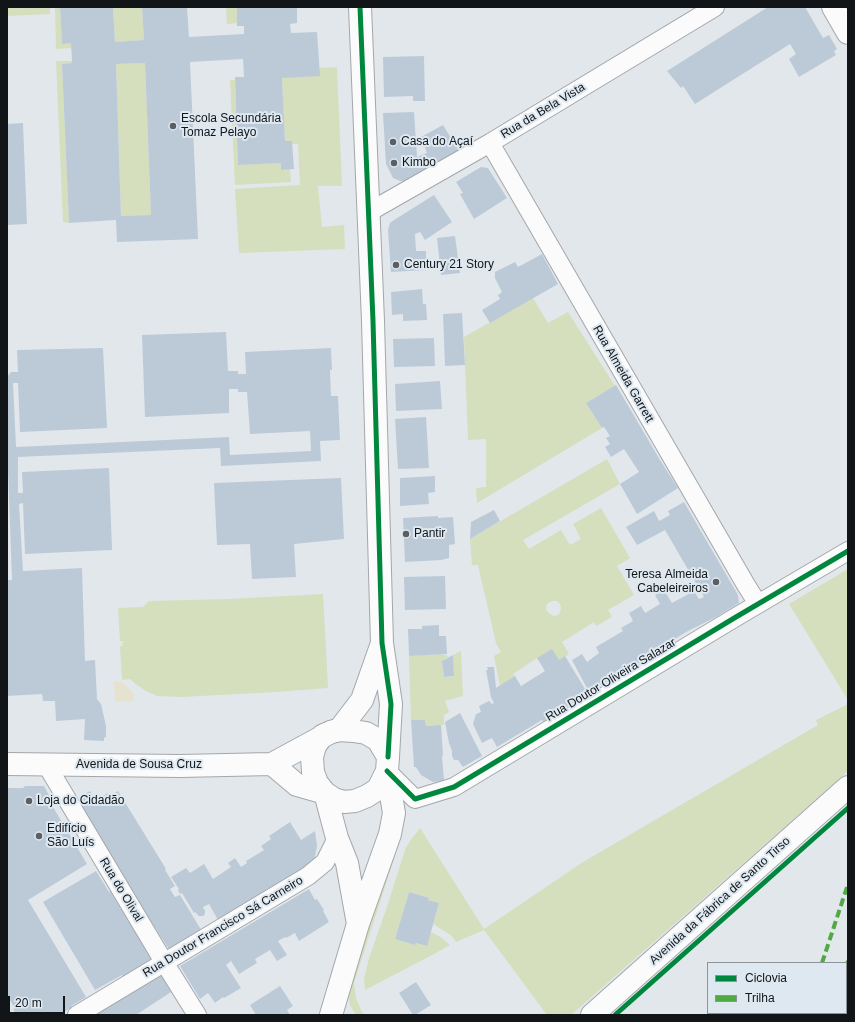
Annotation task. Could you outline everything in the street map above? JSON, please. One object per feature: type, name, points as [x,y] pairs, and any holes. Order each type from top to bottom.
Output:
[{"type":"street","points":[[331,1015],[358,924],[390,834],[394,813],[387,764],[391,704],[382,643],[373,321],[360,7]]},
{"type":"street","name":"Rua da Bela Vista","points":[[369,212],[490,143],[715,7]]},
{"type":"street","points":[[833,7],[848,33]]},
{"type":"street","name":"Rua Almeida Garrett","points":[[490,143],[758,604]]},
{"type":"street","name":"Rua Doutor Oliveira Salazar","points":[[387,764],[415,799],[454,787],[848,551]]},
{"type":"street","points":[[358,924],[347,863],[337,838],[325,793],[313,772],[312,757],[314,746],[331,733],[362,700],[382,643]]},
{"type":"street","points":[[354,731],[366,733],[378,740],[387,764],[378,789],[355,801],[344,802],[334,799],[325,793],[297,785],[272,764],[331,733],[354,731]]},
{"type":"street","name":"Avenida de Sousa Cruz","points":[[7,764],[180,766],[272,764]]},
{"type":"street","name":"Rua do Olival","points":[[46,764],[197,1015]]},
{"type":"street","name":"Avenida da Fábrica de Santo Tirso","points":[[592,1015],[848,787]]},
{"type":"street","name":"Rua Doutor Francisco Sá Carneiro","points":[[77,1015],[308,876],[325,862],[337,838]]},
{"type":"street","points":[[344,971],[340,1005],[345,1015]]},
{"type":"green space","points":[[7,7],[50,7],[50,14],[7,16]]},
{"type":"green space","points":[[55,7],[60,7],[62,43],[71,43],[72,48],[56,49]]},
{"type":"green space","points":[[113,7],[142,7],[144,40],[115,42]]},
{"type":"green space","points":[[226,7],[237,7],[237,23],[227,24]]},
{"type":"green space","points":[[56,61],[72,61],[72,63],[62,64],[69,223],[63,222]]},
{"type":"green space","points":[[145,63],[151,215],[121,216],[116,64]]},
{"type":"green space","points":[[337,67],[342,186],[318,186],[322,227],[344,225],[345,249],[239,253],[235,189],[300,185],[298,144],[292,144],[292,141],[285,141],[282,78],[319,68]]},
{"type":"green space","points":[[230,80],[235,80],[238,165],[281,163],[282,170],[290,169],[291,182],[235,185]]},
{"type":"green space","points":[[533,298],[548,323],[568,312],[615,386],[586,403],[602,428],[477,503],[476,488],[486,487],[486,439],[468,440],[464,337]]},
{"type":"green space","points":[[607,459],[620,484],[523,540],[529,549],[561,530],[570,545],[581,539],[573,524],[601,508],[630,558],[617,566],[634,595],[608,610],[612,617],[596,626],[594,622],[562,642],[569,654],[559,660],[537,658],[513,674],[515,676],[500,686],[494,656],[501,652],[496,643],[478,565],[472,565],[470,539]],"holes":[[[557,601],[561,608],[558,615],[554,616],[550,614],[546,608],[547,604],[550,602]]]},
{"type":"green space","points":[[848,569],[848,700],[789,604]]},
{"type":"green space","points":[[323,594],[328,688],[182,697],[157,696],[148,692],[130,679],[122,680],[120,646],[122,646],[123,641],[120,641],[118,608],[143,607],[149,601],[229,599]]},
{"type":"green space","points":[[461,651],[463,696],[445,701],[449,712],[444,715],[444,725],[426,726],[425,720],[411,720],[409,656],[439,654],[449,656],[442,661],[444,677],[449,677],[454,676],[453,655]]},
{"type":"green space","points":[[848,704],[848,771],[571,1015],[547,1015],[484,930],[456,942],[452,936],[433,924],[439,903],[428,900],[429,898],[409,892],[395,939],[415,945],[416,943],[426,946],[431,932],[442,938],[450,945],[365,990],[364,979],[369,958],[406,847],[420,828],[484,929],[583,862],[818,725],[816,720]]},
{"type":"green space","points":[[402,834],[354,983],[356,998],[364,1015],[356,1015],[350,1005],[347,989],[393,838]]},
{"type":"sand","points":[[114,682],[122,682],[134,694],[134,701],[115,702]]},
{"type":"building","points":[[60,7],[113,7],[115,42],[144,40],[142,7],[187,7],[189,37],[244,34],[244,26],[237,26],[237,7],[297,7],[297,23],[290,24],[291,33],[317,32],[320,76],[282,78],[285,141],[292,141],[294,169],[281,170],[281,163],[238,165],[235,77],[244,77],[243,59],[190,62],[198,239],[117,242],[116,220],[69,223],[62,64],[72,63],[72,61],[71,43],[62,44]],"holes":[[[145,63],[151,215],[121,216],[116,64]]]},
{"type":"building","points":[[768,7],[805,7],[823,38],[829,35],[837,49],[834,51],[836,55],[799,77],[789,59],[796,54],[790,44],[695,104],[683,86],[681,88],[667,71]]},
{"type":"building","points":[[424,56],[425,101],[413,101],[413,96],[384,97],[383,57]]},
{"type":"building","points":[[414,112],[417,157],[427,153],[421,137],[443,125],[459,151],[408,181],[400,181],[393,178],[386,164],[383,113]]},
{"type":"building","points":[[23,123],[27,224],[7,225],[7,124]]},
{"type":"building","points":[[481,167],[488,168],[507,198],[474,219],[460,194],[463,193],[456,182]]},
{"type":"building","points":[[434,195],[452,222],[425,240],[420,232],[415,234],[416,251],[426,251],[426,270],[391,272],[388,230],[390,223]]},
{"type":"building","points":[[455,236],[460,273],[441,275],[437,238]]},
{"type":"building","points":[[542,254],[558,284],[490,323],[482,310],[500,299],[498,295],[502,292],[495,278],[495,272],[515,262],[518,267]]},
{"type":"building","points":[[422,289],[423,304],[426,304],[427,320],[403,321],[403,314],[392,315],[391,292]]},
{"type":"building","points":[[462,313],[465,365],[445,366],[443,314]]},
{"type":"building","points":[[226,332],[228,371],[238,371],[238,374],[246,374],[245,352],[331,348],[331,396],[338,396],[340,440],[320,441],[321,461],[221,466],[220,448],[18,457],[18,493],[23,493],[22,472],[109,468],[112,550],[25,554],[23,503],[19,504],[23,571],[82,568],[85,661],[95,660],[97,699],[101,704],[106,726],[106,738],[104,737],[104,741],[84,740],[85,719],[56,721],[55,701],[43,701],[42,694],[7,696],[7,580],[12,580],[7,442],[7,377],[11,372],[18,372],[17,350],[103,348],[107,428],[20,432],[18,383],[13,383],[16,447],[229,437],[230,455],[311,451],[310,431],[250,434],[247,392],[238,392],[238,389],[229,389],[229,413],[145,417],[142,335]]},
{"type":"building","points":[[434,338],[435,366],[394,367],[393,339]]},
{"type":"building","points":[[440,381],[442,409],[396,411],[395,384]]},
{"type":"building","points":[[616,385],[678,488],[637,514],[620,484],[639,472],[624,449],[611,457],[605,447],[610,444],[606,438],[610,436],[604,427],[602,428],[586,403]]},
{"type":"building","points":[[426,417],[429,468],[398,469],[395,419]]},
{"type":"building","points":[[435,476],[435,492],[428,493],[429,504],[400,506],[400,478]]},
{"type":"building","points":[[341,478],[344,539],[294,544],[296,577],[252,579],[250,544],[217,545],[214,483]]},
{"type":"building","points":[[684,502],[738,595],[739,603],[716,617],[688,631],[663,646],[664,648],[589,692],[572,660],[582,654],[587,662],[599,653],[596,647],[623,631],[621,628],[633,621],[629,613],[641,606],[645,613],[660,604],[655,595],[664,590],[672,603],[694,591],[699,599],[704,597],[665,530],[637,545],[626,527],[654,511],[659,521],[670,515],[668,511]]},
{"type":"building","points":[[494,510],[500,521],[470,539],[471,522]]},
{"type":"building","points":[[438,516],[438,518],[453,517],[455,544],[449,545],[449,558],[441,560],[405,562],[403,518]]},
{"type":"building","points":[[445,576],[446,609],[405,610],[404,577]]},
{"type":"building","points":[[439,625],[439,636],[446,636],[447,654],[409,656],[408,629],[422,629],[422,626]]},
{"type":"building","points":[[552,649],[559,660],[565,656],[588,694],[543,722],[542,720],[497,747],[492,738],[482,743],[473,724],[476,714],[481,712],[479,706],[489,701],[492,704],[494,703],[491,697],[486,670],[488,670],[487,667],[494,667],[496,688],[515,676],[521,686],[545,671],[537,658]]},
{"type":"building","points":[[453,655],[454,676],[444,677],[442,661]]},
{"type":"building","points":[[460,713],[482,756],[463,767],[458,760],[454,760],[452,756],[445,722]]},
{"type":"building","points":[[411,720],[425,720],[426,726],[441,725],[444,781],[433,782],[421,775],[416,767],[414,767]]},
{"type":"building","points":[[25,786],[44,786],[50,797],[47,799],[51,808],[53,807],[87,864],[28,900],[86,997],[59,1015],[14,1015],[16,1014],[13,1009],[15,1008],[7,996],[7,788],[23,788]]},
{"type":"building","points":[[90,791],[96,800],[108,793],[110,796],[118,791],[166,869],[165,870],[175,886],[170,889],[175,897],[180,895],[203,933],[170,951],[77,799]]},
{"type":"building","points":[[290,822],[301,840],[315,831],[317,846],[312,866],[284,883],[283,880],[218,920],[209,904],[203,907],[205,914],[203,916],[199,916],[196,912],[194,913],[182,893],[180,894],[179,889],[171,877],[186,868],[190,873],[204,864],[213,879],[231,867],[228,863],[235,858],[241,867],[247,863],[246,861],[264,850],[261,846],[271,839],[269,836]]},
{"type":"building","points":[[96,871],[152,959],[123,977],[122,975],[95,990],[43,902]]},
{"type":"building","points":[[309,889],[315,900],[317,899],[324,910],[323,911],[329,922],[299,941],[295,933],[278,941],[287,955],[277,961],[270,950],[255,959],[257,963],[239,974],[231,961],[226,965],[241,988],[215,1003],[208,993],[200,999],[180,966]]},
{"type":"building","points":[[409,892],[429,898],[428,900],[439,903],[427,946],[416,943],[415,945],[395,939]]},
{"type":"building","points":[[161,975],[171,992],[136,1015],[94,1015]]},
{"type":"building","points":[[416,982],[431,1005],[413,1015],[399,993]]},
{"type":"building","points":[[280,986],[293,1006],[287,1010],[290,1015],[256,1015],[250,1005]]},
{"type":"marked path","points":[[822,962],[848,884]]},
{"type":"cycle path","points":[[360,7],[373,321],[382,643],[391,704],[388,757]]},
{"type":"cycle path","points":[[387,771],[415,799],[454,787],[848,551]]},
{"type":"cycle path","points":[[615,1015],[848,808]]},
{"type":"place","name":"Escola Secundária Tomaz Pelayo","points":[[173,126]]},
{"type":"place","name":"Casa do Açaí","points":[[393,142]]},
{"type":"place","name":"Kimbo","points":[[394,163]]},
{"type":"place","name":"Century 21 Story","points":[[396,265]]},
{"type":"place","name":"Pantir","points":[[406,534]]},
{"type":"place","name":"Teresa Almeida Cabeleireiros","points":[[716,582]]},
{"type":"place","name":"Loja do Cidadão","points":[[29,801]]},
{"type":"place","name":"Edifício São Luís","points":[[39,836]]}]
